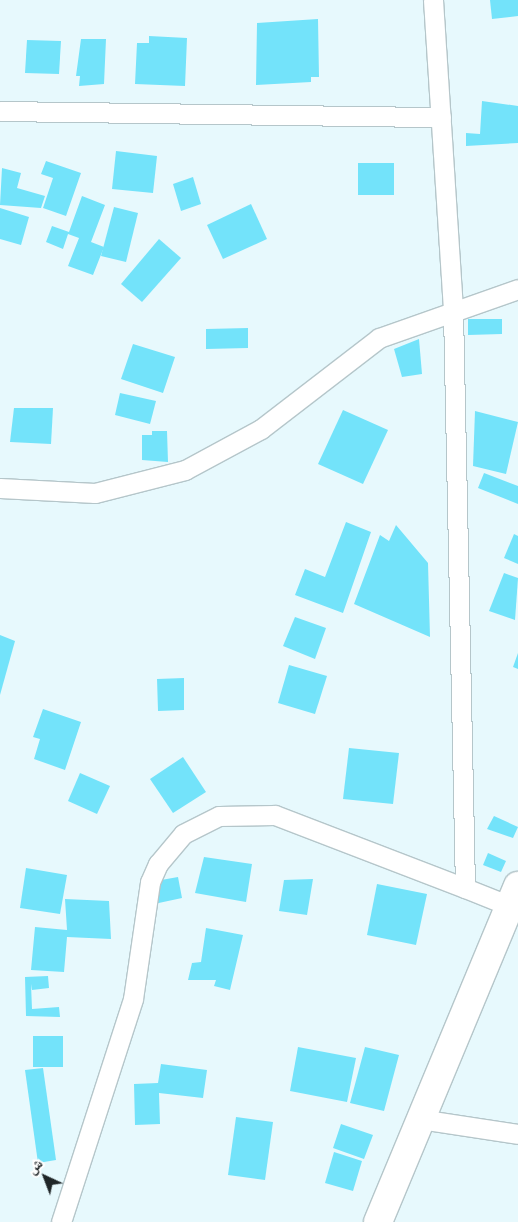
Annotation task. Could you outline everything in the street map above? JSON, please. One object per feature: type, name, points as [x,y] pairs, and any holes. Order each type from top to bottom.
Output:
[{"type":"street","points":[[433,0],[453,311],[465,888]]},
{"type":"street","points":[[0,111],[441,117]]},
{"type":"street","points":[[0,488],[95,493],[186,470],[261,429],[380,338],[518,289]]},
{"type":"street","points":[[61,1222],[133,999],[150,882],[158,864],[183,834],[219,816],[274,815],[465,888],[514,896],[378,1222]]},
{"type":"street","points":[[420,1119],[518,1134]]},
{"type":"building","points":[[490,0],[518,0],[518,16],[492,19]]},
{"type":"building","points":[[318,19],[319,77],[311,77],[311,82],[256,85],[257,23]]},
{"type":"building","points":[[149,36],[187,38],[185,86],[135,84],[137,43],[149,43]]},
{"type":"building","points":[[81,39],[106,39],[104,84],[79,86],[80,76],[76,76]]},
{"type":"building","points":[[27,40],[61,41],[59,74],[25,73]]},
{"type":"building","points":[[482,101],[518,106],[518,143],[466,146],[466,133],[480,134]]},
{"type":"building","points":[[116,151],[157,156],[153,193],[112,189]]},
{"type":"building","points":[[46,161],[81,173],[66,216],[43,208],[53,178],[41,174]]},
{"type":"building","points":[[358,163],[394,163],[394,195],[358,195]]},
{"type":"building","points":[[2,168],[21,173],[17,188],[45,196],[41,208],[0,205]]},
{"type":"building","points":[[193,177],[201,204],[181,211],[173,184]]},
{"type":"building","points":[[82,196],[105,205],[91,242],[104,247],[93,275],[68,266],[79,238],[68,234],[63,249],[46,242],[52,226],[69,232]]},
{"type":"building","points":[[251,204],[267,239],[223,259],[207,225]]},
{"type":"building","points":[[114,207],[138,213],[126,262],[101,256]]},
{"type":"building","points":[[0,208],[29,217],[21,245],[0,239]]},
{"type":"building","points":[[159,239],[181,258],[142,302],[121,284]]},
{"type":"building","points":[[468,319],[502,319],[502,334],[468,335]]},
{"type":"building","points":[[248,328],[248,348],[206,349],[206,329]]},
{"type":"building","points":[[419,339],[422,374],[402,377],[394,349]]},
{"type":"building","points":[[133,344],[175,357],[163,393],[121,379]]},
{"type":"building","points":[[120,393],[156,401],[150,424],[115,415]]},
{"type":"building","points":[[14,408],[53,408],[51,444],[10,442]]},
{"type":"building","points":[[343,410],[388,430],[363,484],[318,464]]},
{"type":"building","points":[[475,411],[518,422],[506,474],[473,466]]},
{"type":"building","points":[[152,431],[167,431],[168,462],[142,460],[142,435],[152,435]]},
{"type":"building","points":[[484,473],[518,486],[518,504],[478,488]]},
{"type":"building","points":[[346,522],[371,532],[343,613],[295,595],[305,569],[325,577]]},
{"type":"building","points":[[396,525],[428,563],[430,637],[354,604],[380,535],[389,541]]},
{"type":"building","points":[[514,534],[518,536],[518,564],[504,558]]},
{"type":"building","points":[[504,573],[518,578],[515,620],[489,611]]},
{"type":"building","points":[[295,617],[326,628],[315,659],[283,646]]},
{"type":"building","points":[[0,635],[15,641],[0,695]]},
{"type":"building","points":[[518,653],[518,669],[513,667]]},
{"type":"building","points":[[289,665],[327,676],[315,714],[278,703]]},
{"type":"building","points":[[184,678],[184,710],[158,711],[157,679]]},
{"type":"building","points":[[43,709],[81,722],[65,770],[34,759],[40,739],[33,737]]},
{"type":"building","points":[[349,748],[399,753],[393,804],[343,799]]},
{"type":"building","points":[[183,757],[206,792],[173,813],[150,779]]},
{"type":"building","points":[[80,773],[110,786],[97,814],[68,801]]},
{"type":"building","points":[[494,816],[518,827],[513,838],[487,829]]},
{"type":"building","points":[[488,853],[506,861],[501,872],[483,865]]},
{"type":"building","points":[[204,857],[252,864],[246,902],[195,893]]},
{"type":"building","points":[[26,868],[67,875],[60,914],[20,908]]},
{"type":"building","points":[[178,877],[182,898],[154,904],[150,882]]},
{"type":"building","points":[[313,879],[307,915],[279,911],[284,880]]},
{"type":"building","points":[[377,884],[427,894],[416,945],[367,935]]},
{"type":"building","points":[[65,899],[109,901],[111,939],[67,937],[64,972],[31,970],[35,927],[67,930]]},
{"type":"building","points":[[206,928],[243,935],[230,990],[214,986],[216,980],[188,980],[192,963],[201,962]]},
{"type":"building","points":[[48,976],[49,988],[32,990],[31,984],[32,1009],[59,1007],[60,1017],[26,1016],[25,977]]},
{"type":"building","points":[[33,1036],[63,1036],[63,1067],[33,1067]]},
{"type":"building","points":[[298,1047],[356,1058],[347,1102],[290,1091]]},
{"type":"building","points":[[365,1047],[399,1055],[384,1111],[350,1103]]},
{"type":"building","points":[[161,1064],[207,1070],[203,1098],[159,1093],[160,1124],[135,1125],[134,1084],[158,1083]]},
{"type":"building","points":[[43,1068],[56,1160],[38,1163],[25,1070]]},
{"type":"building","points":[[236,1117],[273,1122],[265,1180],[228,1175]]},
{"type":"building","points":[[341,1124],[373,1135],[364,1159],[333,1148]]},
{"type":"building","points":[[334,1152],[362,1161],[353,1191],[325,1183]]}]
